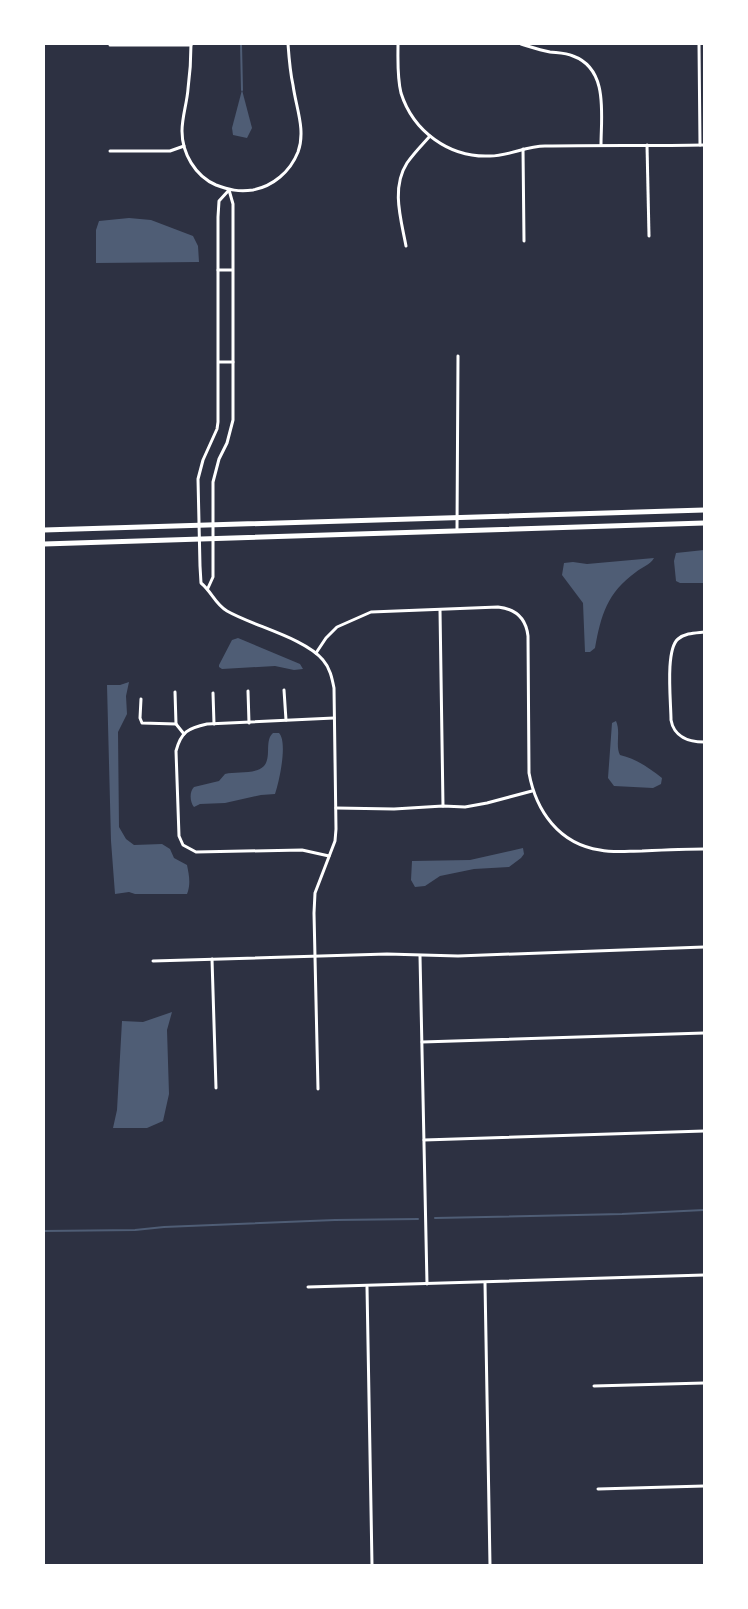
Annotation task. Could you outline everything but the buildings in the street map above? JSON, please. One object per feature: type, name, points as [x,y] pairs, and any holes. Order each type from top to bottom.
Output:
[{"type":"main road","points":[[44,530],[704,510]]},
{"type":"main road","points":[[44,544],[704,522]]},
{"type":"street","points":[[110,45],[191,44],[188,89],[182,131],[184,146],[190,162],[197,172],[210,182],[228,190],[242,192],[260,188],[278,180],[290,167],[298,152],[301,121],[293,86],[288,44]]},
{"type":"street","points":[[398,44],[398,76],[404,99],[414,119],[430,136],[446,147],[470,155],[499,156],[541,146],[702,145],[699,44]]},
{"type":"street","points":[[521,44],[575,56],[588,65],[599,84],[601,145]]},
{"type":"street","points":[[406,246],[398,202],[401,176],[407,164],[430,136]]},
{"type":"street","points":[[647,145],[649,236]]},
{"type":"street","points":[[110,151],[170,151],[184,146]]},
{"type":"street","points":[[523,149],[524,241]]},
{"type":"street","points":[[228,190],[220,201],[218,217],[218,422],[203,460],[198,479],[198,526],[202,583],[208,588],[214,600],[226,611],[316,652],[324,660],[331,674],[334,688],[336,829],[335,841],[315,893],[318,1089]]},
{"type":"street","points":[[208,588],[213,577],[212,482],[219,459],[227,443],[233,420],[233,204],[228,190]]},
{"type":"street","points":[[218,270],[232,270]]},
{"type":"street","points":[[457,530],[458,356]]},
{"type":"street","points":[[218,362],[233,362]]},
{"type":"street","points":[[316,652],[337,627],[371,612],[505,608],[514,611],[520,615],[525,623],[528,636],[529,773],[532,791],[548,820],[560,832],[579,844],[599,850],[620,852],[704,849]]},
{"type":"street","points":[[440,610],[443,806]]},
{"type":"street","points":[[704,632],[679,638],[672,648],[670,658],[673,727],[686,740],[704,742]]},
{"type":"street","points":[[284,690],[286,720]]},
{"type":"street","points":[[248,691],[249,723]]},
{"type":"street","points":[[176,692],[176,724],[184,734]]},
{"type":"street","points":[[213,693],[214,724]]},
{"type":"street","points":[[141,698],[140,718],[142,723],[176,724]]},
{"type":"street","points":[[329,856],[302,850],[196,852],[183,845],[179,836],[176,751],[179,739],[191,728],[214,724],[334,718]]},
{"type":"street","points":[[336,808],[465,807],[532,791]]},
{"type":"street","points":[[153,961],[387,954],[420,956],[704,947]]},
{"type":"street","points":[[420,956],[427,1284]]},
{"type":"street","points":[[212,959],[216,1088]]},
{"type":"street","points":[[422,1042],[704,1033]]},
{"type":"street","points":[[424,1140],[704,1131]]},
{"type":"street","points":[[308,1287],[367,1287],[704,1275]]},
{"type":"street","points":[[485,1283],[490,1565]]},
{"type":"street","points":[[367,1287],[372,1565]]},
{"type":"street","points":[[594,1386],[704,1383]]},
{"type":"street","points":[[598,1489],[704,1486]]},
{"type":"water","points":[[242,90],[252,128],[247,138],[233,135],[232,128]]},
{"type":"water","points":[[129,218],[151,220],[193,236],[198,246],[199,262],[96,263],[96,230],[99,221]]},
{"type":"water","points":[[704,550],[704,583],[680,583],[676,581],[674,561],[676,553]]},
{"type":"water","points":[[654,558],[618,588],[603,615],[595,648],[590,652],[585,652],[583,603],[562,575],[564,563],[587,564]]},
{"type":"water","points":[[238,638],[300,664],[303,669],[294,670],[275,666],[222,669],[219,665],[232,640]]},
{"type":"water","points":[[129,682],[126,696],[127,714],[118,732],[119,827],[126,839],[134,845],[162,844],[170,849],[174,858],[187,865],[189,883],[187,894],[135,894],[129,892],[115,894],[111,841],[107,685],[120,685]]},
{"type":"water","points":[[616,721],[620,755],[637,761],[662,778],[661,784],[653,788],[614,786],[608,778],[612,723]]},
{"type":"water","points":[[273,733],[279,733],[283,745],[275,794],[225,803],[200,804],[194,807],[191,792],[194,787],[219,781],[225,774],[256,771],[264,766],[268,758],[270,736]]},
{"type":"water","points":[[523,848],[524,854],[509,867],[474,869],[440,876],[425,886],[415,887],[411,880],[412,861],[470,860]]},
{"type":"water","points":[[172,1012],[167,1030],[169,1094],[163,1121],[147,1128],[113,1128],[117,1110],[122,1021],[143,1022]]},
{"type":"waterway","points":[[241,44],[242,90]]},
{"type":"waterway","points":[[435,1218],[622,1214],[704,1210]]},
{"type":"waterway","points":[[44,1231],[135,1230],[164,1227],[335,1220],[418,1219]]}]
